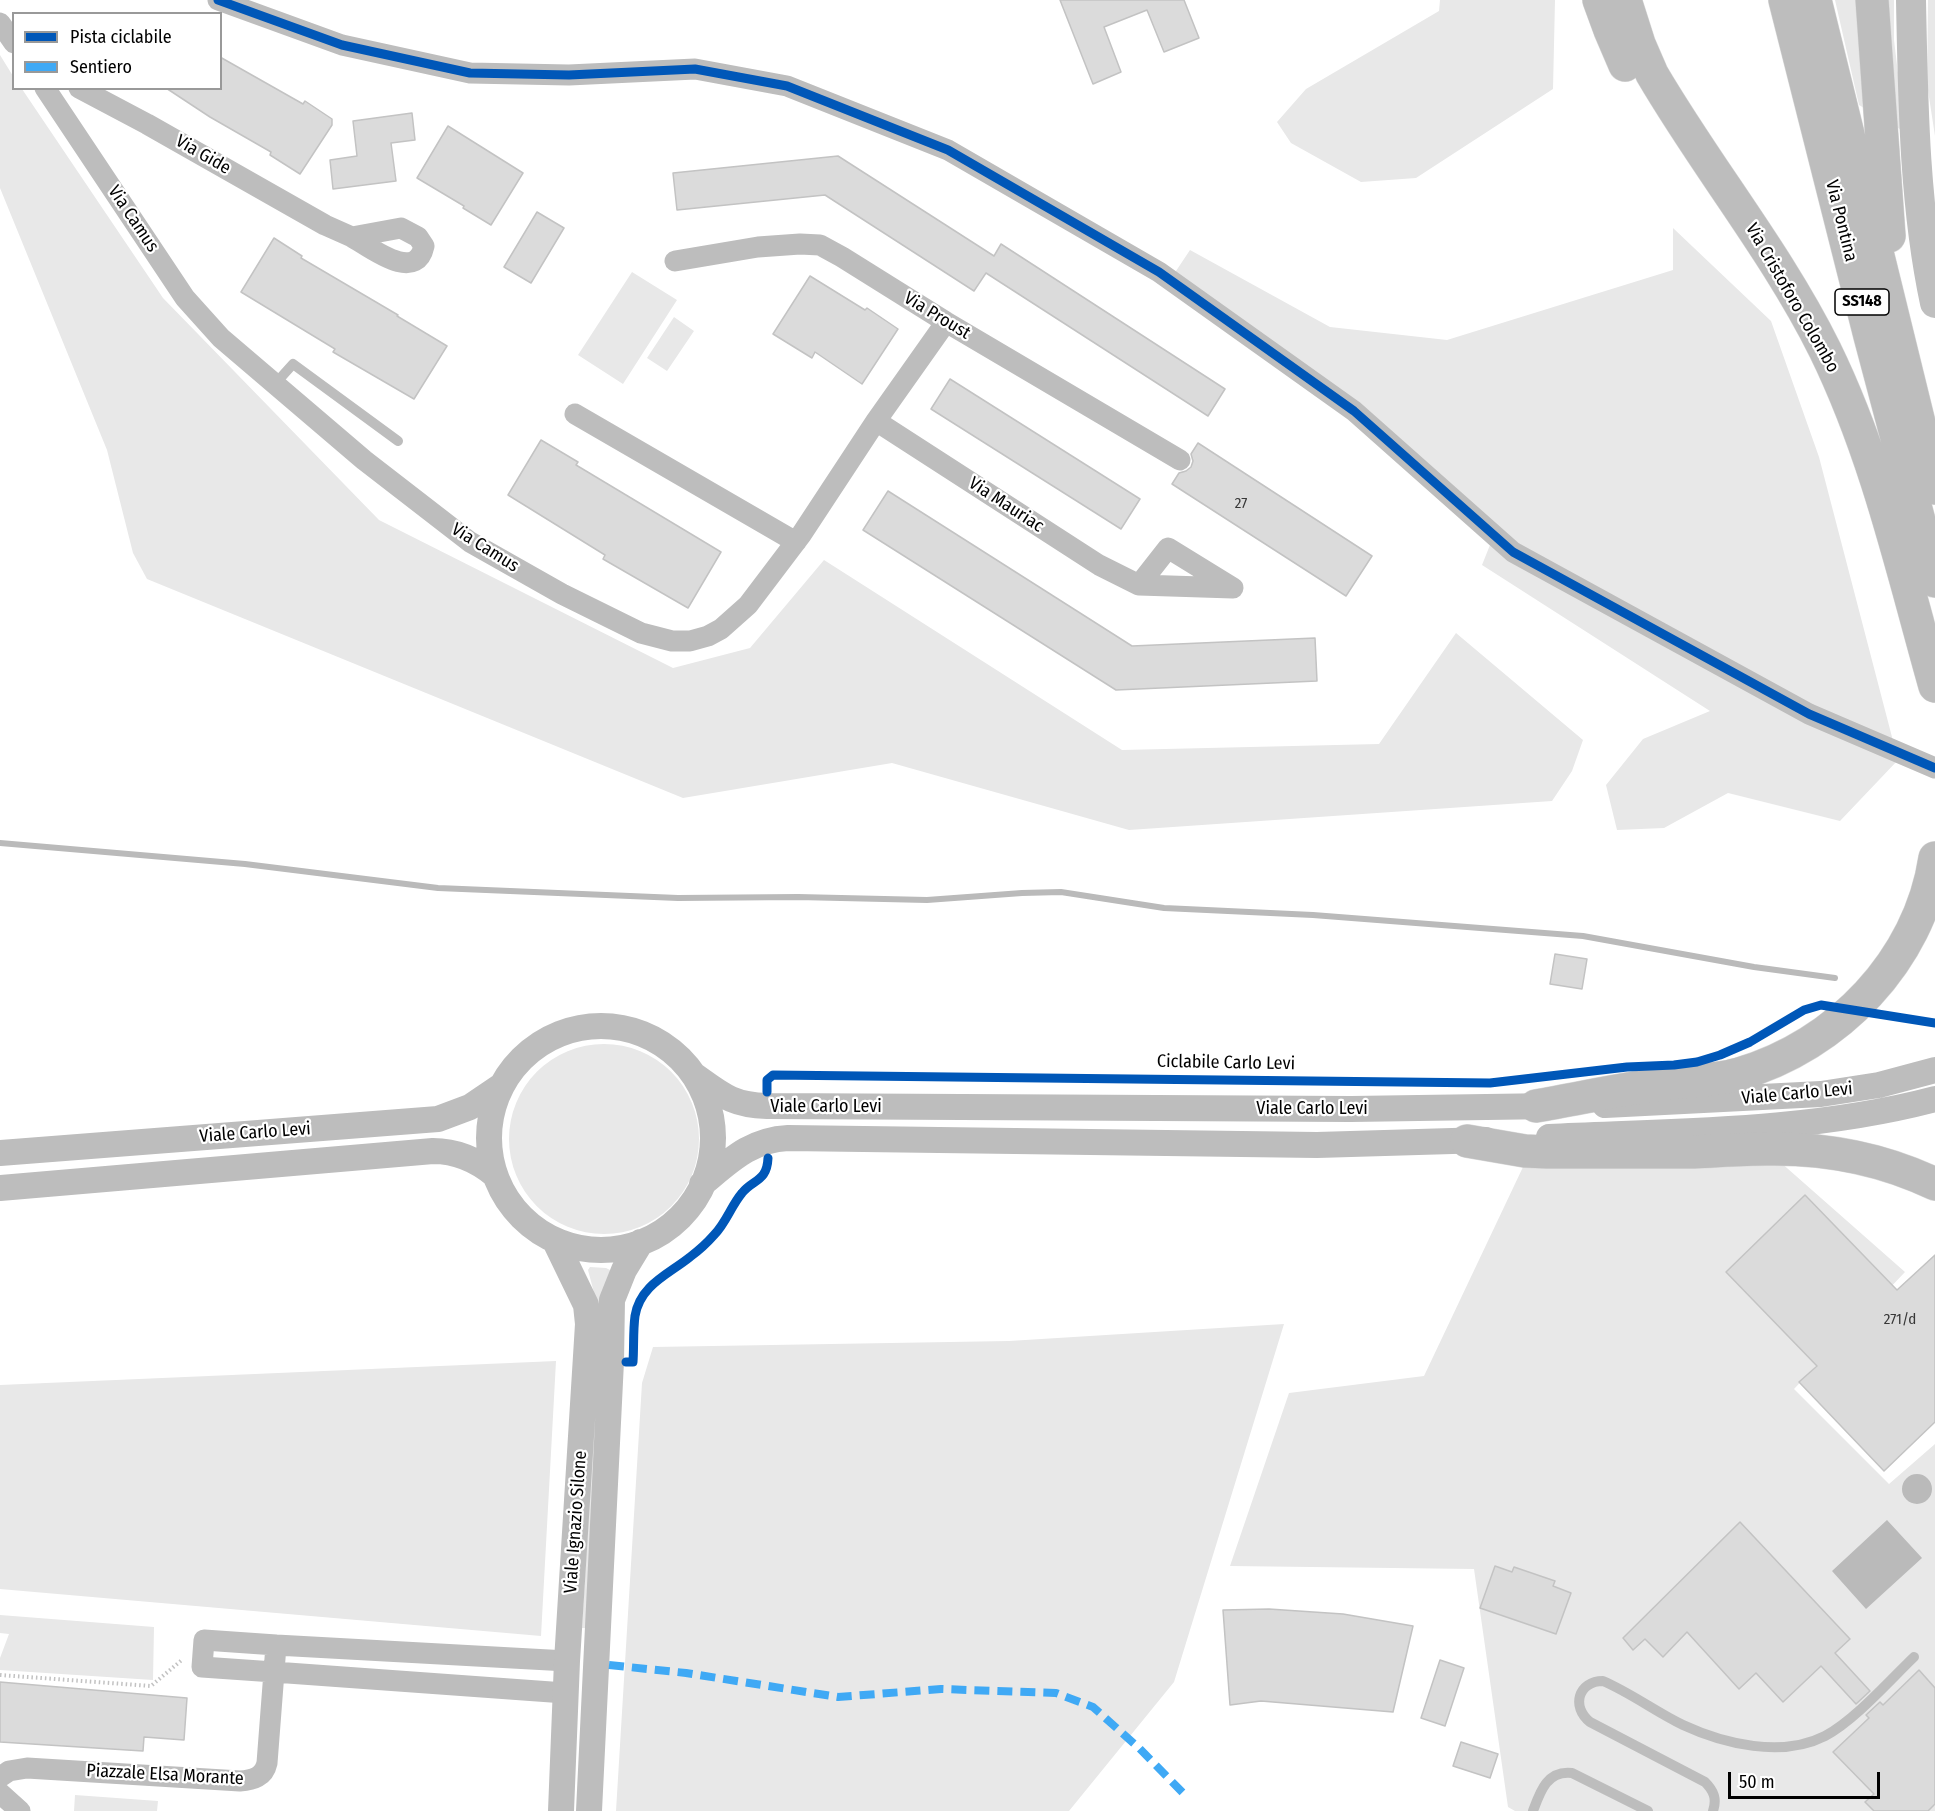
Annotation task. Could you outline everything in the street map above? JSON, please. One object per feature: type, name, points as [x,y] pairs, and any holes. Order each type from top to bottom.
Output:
[{"type":"highway","points":[[1599,0],[1621,57],[1637,89],[1661,127],[1751,253],[1785,297],[1813,327]]},
{"type":"highway","name":"Via Cristoforo Colombo","points":[[1625,0],[1633,29],[1652,74],[1763,245],[1813,327],[1839,380],[1860,431],[1885,507],[1935,686]]},
{"type":"highway","name":"Via Pontina","points":[[1785,0],[1935,581]]},
{"type":"highway","name":"Via Pontina","points":[[1815,0],[1895,324]]},
{"type":"highway","points":[[1872,0],[1895,324]]},
{"type":"highway","name":"SS148","points":[[1895,324],[1935,488]]},
{"type":"highway","points":[[1536,1106],[1662,1084],[1697,1082],[1731,1076],[1772,1063],[1808,1043],[1847,1014],[1884,976],[1899,954],[1921,909],[1927,894],[1935,858]]},
{"type":"highway","points":[[1467,1141],[1547,1152],[1682,1152],[1767,1149],[1812,1151],[1878,1162],[1935,1184]]},
{"type":"main road","points":[[1911,0],[1919,192],[1924,243],[1935,303]]},
{"type":"street","points":[[218,0],[342,45],[470,73],[569,75],[695,69],[787,86],[948,150],[1159,272],[1354,411],[1513,552],[1809,714],[1935,768]]},
{"type":"street","points":[[0,23],[12,40]]},
{"type":"street","name":"Via Camus","points":[[46,90],[185,298],[221,338],[364,460],[470,542],[562,594],[642,633],[672,641],[690,641],[708,636],[722,629],[748,605],[796,542],[876,421],[946,322]]},
{"type":"street","name":"Via Gide","points":[[83,90],[325,225],[352,237]]},
{"type":"street","name":"Via Proust","points":[[675,261],[758,247],[819,245],[1180,459]]},
{"type":"street","points":[[575,414],[796,542]]},
{"type":"street","name":"Via Mauriac","points":[[876,421],[1099,565],[1139,585]]},
{"type":"street","points":[[595,1026],[618,1027],[640,1033],[661,1043],[679,1058],[694,1076],[705,1096],[711,1117],[713,1140],[710,1162],[692,1203],[678,1219],[660,1232],[641,1242],[616,1249],[590,1249],[555,1241],[521,1217],[506,1197],[495,1175],[489,1145],[491,1115],[501,1086],[530,1050],[550,1038],[572,1030],[595,1026]]},
{"type":"street","name":"Viale Carlo Levi","points":[[694,1076],[730,1100],[746,1105],[1350,1109],[1653,1104],[1821,1094],[1879,1085],[1935,1070]]},
{"type":"street","name":"Viale Carlo Levi","points":[[0,1153],[438,1119],[470,1107],[501,1086]]},
{"type":"street","name":"Viale Carlo Levi","points":[[702,1184],[748,1148],[768,1140],[788,1138],[1293,1144],[1467,1141],[1704,1130],[1814,1122],[1868,1115],[1935,1099]]},
{"type":"street","name":"Viale Carlo Levi","points":[[0,1188],[433,1151],[446,1151],[476,1161],[495,1175]]},
{"type":"street","name":"Viale Ignazio Silone","points":[[555,1241],[586,1305],[588,1324],[565,1693],[561,1811]]},
{"type":"street","name":"Viale Ignazio Silone","points":[[589,1811],[612,1300],[624,1270],[641,1242]]},
{"type":"street","points":[[565,1693],[202,1667],[204,1640],[567,1661]]},
{"type":"street","name":"Piazzale Elsa Morante","points":[[0,1777],[9,1771],[27,1768],[246,1781],[254,1779],[263,1773],[267,1763],[276,1645]]},
{"type":"street","points":[[0,1793],[20,1811]]},
{"type":"lane","points":[[274,384],[293,364],[398,441]]},
{"type":"lane","points":[[1713,1811],[1715,1796],[1705,1782],[1586,1719],[1579,1706],[1584,1688],[1595,1681],[1603,1681],[1666,1716],[1700,1731],[1746,1745],[1789,1746],[1817,1739],[1841,1725],[1914,1657]]},
{"type":"lane","points":[[1533,1811],[1546,1782],[1554,1775],[1566,1772],[1648,1811]]},
{"type":"path","points":[[0,1675],[151,1686],[190,1653],[203,1653]]},
{"type":"shaded area","points":[[1440,0],[1555,0],[1553,89],[1416,178],[1361,182],[1291,143],[1277,122],[1306,89],[1439,11]]},
{"type":"shaded area","points":[[1835,0],[1894,0],[1894,40],[1905,132],[1859,105]]},
{"type":"shaded area","points":[[1928,0],[1935,0],[1935,136],[1927,84]]},
{"type":"shaded area","points":[[0,55],[12,74],[12,90],[23,90],[163,298],[379,520],[673,668],[750,648],[824,560],[1122,750],[1379,744],[1456,633],[1583,740],[1572,771],[1552,801],[1129,830],[892,763],[683,798],[147,579],[133,553],[107,450],[0,188]]},
{"type":"shaded area","points":[[1673,228],[1771,321],[1819,457],[1898,760],[1840,821],[1728,793],[1664,828],[1617,830],[1606,785],[1643,739],[1710,711],[1482,565],[1494,535],[1396,449],[1170,280],[1190,250],[1330,327],[1447,340],[1673,270]]},
{"type":"shaded area","points":[[632,272],[677,300],[623,384],[578,355]]},
{"type":"shaded area","points":[[674,317],[694,331],[667,371],[647,358]]},
{"type":"shaded area","points":[[595,1044],[613,1044],[649,1055],[671,1072],[683,1086],[692,1103],[699,1139],[692,1175],[683,1192],[671,1206],[649,1223],[632,1230],[613,1234],[595,1234],[559,1223],[537,1206],[525,1192],[513,1167],[509,1148],[509,1130],[520,1094],[537,1072],[551,1060],[576,1048]]},
{"type":"shaded area","points":[[1779,1161],[1905,1272],[1794,1389],[1889,1484],[1935,1444],[1935,1811],[1515,1811],[1508,1807],[1474,1569],[1230,1566],[1289,1393],[1424,1376],[1523,1167]]},
{"type":"shaded area","points":[[590,1267],[606,1268],[612,1271],[602,1355],[597,1304],[588,1270]]},
{"type":"shaded area","points":[[1284,1324],[1174,1682],[1069,1811],[616,1811],[642,1383],[653,1347],[1009,1341]]},
{"type":"shaded area","points":[[556,1361],[541,1636],[0,1589],[0,1385]]},
{"type":"shaded area","points":[[597,1366],[602,1367],[587,1628],[582,1628]]},
{"type":"shaded area","points":[[1917,1474],[1923,1475],[1931,1483],[1931,1495],[1923,1503],[1917,1504],[1911,1503],[1903,1495],[1902,1489],[1903,1483],[1911,1475]]},
{"type":"shaded area","points":[[1887,1520],[1922,1558],[1866,1609],[1832,1571]]},
{"type":"shaded area","points":[[0,1615],[154,1627],[153,1680],[0,1670],[0,1658],[9,1634],[0,1633]]},
{"type":"shaded area","points":[[75,1795],[158,1801],[157,1811],[74,1811]]},
{"type":"building","points":[[1060,0],[1184,0],[1199,38],[1164,52],[1147,10],[1104,27],[1121,72],[1093,84]]},
{"type":"building","points":[[222,58],[303,104],[305,101],[332,119],[332,125],[300,174],[270,155],[271,152],[169,90],[222,90]]},
{"type":"building","points":[[412,113],[415,140],[391,143],[396,181],[333,189],[330,160],[357,156],[353,121]]},
{"type":"building","points":[[448,126],[523,173],[491,225],[417,178]]},
{"type":"building","points":[[838,156],[994,256],[1001,244],[1225,389],[1208,416],[986,273],[974,291],[825,195],[677,210],[673,173]]},
{"type":"building","points":[[537,212],[564,228],[531,283],[504,267]]},
{"type":"building","points":[[274,238],[302,256],[301,258],[447,346],[414,399],[333,352],[335,349],[241,292]]},
{"type":"building","points":[[810,276],[865,310],[867,308],[898,329],[862,384],[815,352],[812,358],[773,334]]},
{"type":"building","points":[[950,379],[1140,499],[1121,529],[931,409]]},
{"type":"building","points":[[541,440],[578,462],[576,465],[721,552],[688,608],[603,559],[605,555],[508,495]]},
{"type":"building","points":[[1198,443],[1372,556],[1346,596],[1172,484],[1179,473],[1191,467],[1193,461],[1191,454]]},
{"type":"building","points":[[888,491],[1132,646],[1315,638],[1317,681],[1116,690],[863,530]]},
{"type":"building","points":[[1555,954],[1587,959],[1582,989],[1550,984]]},
{"type":"building","points":[[1805,1195],[1897,1290],[1935,1255],[1935,1422],[1884,1471],[1799,1382],[1817,1366],[1726,1272]]},
{"type":"building","points":[[1740,1522],[1850,1639],[1835,1653],[1870,1691],[1856,1704],[1821,1666],[1783,1702],[1756,1673],[1739,1689],[1687,1632],[1663,1657],[1645,1639],[1633,1650],[1623,1638]]},
{"type":"building","points":[[1495,1566],[1512,1572],[1514,1567],[1555,1581],[1553,1586],[1571,1593],[1556,1634],[1480,1608]]},
{"type":"building","points":[[1269,1609],[1343,1614],[1413,1626],[1393,1712],[1261,1701],[1230,1705],[1223,1610]]},
{"type":"building","points":[[1440,1660],[1464,1668],[1445,1726],[1421,1718]]},
{"type":"building","points":[[1919,1670],[1935,1688],[1935,1804],[1928,1811],[1874,1811],[1865,1802],[1874,1794],[1833,1752],[1869,1718],[1866,1715],[1880,1702],[1883,1705]]},
{"type":"building","points":[[0,1682],[187,1698],[184,1740],[144,1737],[143,1751],[0,1742]]},
{"type":"building","points":[[1461,1742],[1498,1754],[1490,1778],[1453,1766]]},
{"type":"waterway","points":[[0,843],[245,864],[438,888],[678,898],[798,897],[927,900],[1061,892],[1164,908],[1313,915],[1583,936],[1754,967],[1835,978]]},
{"type":"marked path","points":[[609,1665],[686,1673],[838,1697],[941,1689],[1056,1693],[1093,1707],[1139,1748],[1184,1794]]},
{"type":"cycle path","points":[[218,0],[342,45],[470,73],[569,75],[695,69],[787,86],[948,150],[1159,272],[1354,411],[1513,552],[1809,714],[1935,768]]},
{"type":"cycle path","name":"Ciclabile Carlo Levi","points":[[767,1092],[767,1080],[773,1075],[1490,1083],[1627,1067],[1697,1062],[1750,1042],[1804,1010],[1821,1005],[1935,1023]]},
{"type":"cycle path","points":[[626,1362],[633,1362],[635,1316],[643,1296],[656,1281],[693,1255],[711,1238],[746,1188],[765,1172],[768,1158]]}]
